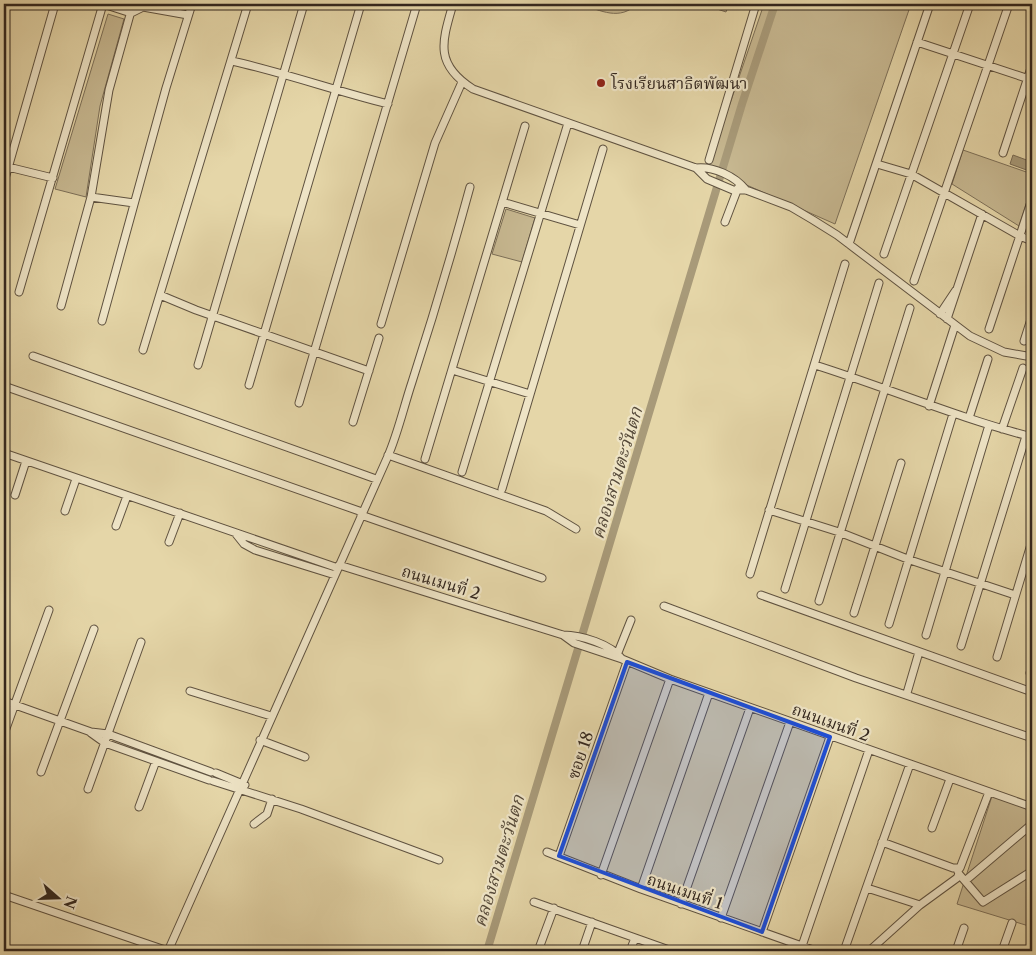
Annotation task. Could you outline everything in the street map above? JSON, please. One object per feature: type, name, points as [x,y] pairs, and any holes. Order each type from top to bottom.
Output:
[{"type":"street","points":[[4,12],[6,4]]},
{"type":"street","points":[[4,182],[6,167],[55,4]]},
{"type":"street","points":[[19,292],[103,4],[130,13]]},
{"type":"street","points":[[62,306],[91,197],[109,90],[133,4]]},
{"type":"street","points":[[102,321],[134,202],[192,4]]},
{"type":"street","points":[[143,350],[248,4]]},
{"type":"street","points":[[198,365],[304,4]]},
{"type":"street","points":[[249,385],[361,4]]},
{"type":"street","points":[[299,403],[418,4]]},
{"type":"street","points":[[453,4],[443,39],[446,64],[462,82],[473,89],[696,168],[708,168],[746,190],[791,207],[849,244],[970,336],[1004,352],[1032,357]]},
{"type":"street","points":[[709,160],[756,4]]},
{"type":"street","points":[[849,244],[930,4]]},
{"type":"street","points":[[884,254],[970,4]]},
{"type":"street","points":[[914,281],[1009,4]]},
{"type":"street","points":[[130,13],[141,6],[188,16]]},
{"type":"street","points":[[917,42],[1030,79]]},
{"type":"street","points":[[232,61],[283,73],[336,91],[388,104]]},
{"type":"street","points":[[1003,153],[1030,79],[1032,65]]},
{"type":"street","points":[[381,324],[435,143],[462,82]]},
{"type":"street","points":[[462,472],[568,123]]},
{"type":"street","points":[[425,459],[525,126]]},
{"type":"street","points":[[502,489],[603,149]]},
{"type":"street","points":[[877,164],[911,174],[1032,241]]},
{"type":"street","points":[[6,167],[53,178]]},
{"type":"street","points":[[696,168],[707,179],[736,185]]},
{"type":"street","points":[[725,222],[736,185]]},
{"type":"street","points":[[4,895],[168,951],[376,479],[388,456],[438,304],[470,188]]},
{"type":"street","points":[[91,197],[134,202]]},
{"type":"street","points":[[989,329],[1032,199]]},
{"type":"street","points":[[502,202],[580,225]]},
{"type":"street","points":[[947,319],[982,214]]},
{"type":"street","points":[[750,574],[845,264]]},
{"type":"street","points":[[785,589],[804,522],[879,284]]},
{"type":"street","points":[[940,314],[957,290]]},
{"type":"street","points":[[160,295],[369,371]]},
{"type":"street","points":[[819,600],[910,308]]},
{"type":"street","points":[[1024,340],[1032,316]]},
{"type":"street","points":[[928,406],[955,325]]},
{"type":"street","points":[[353,422],[379,338]]},
{"type":"street","points":[[33,356],[376,479]]},
{"type":"street","points":[[969,418],[988,359]]},
{"type":"street","points":[[815,365],[885,387],[928,406],[1002,430],[1029,436],[980,582],[961,646]]},
{"type":"street","points":[[1002,430],[1023,368]]},
{"type":"street","points":[[452,370],[530,394]]},
{"type":"street","points":[[4,386],[542,578]]},
{"type":"street","points":[[889,624],[953,414]]},
{"type":"street","points":[[926,635],[989,425]]},
{"type":"street","points":[[4,453],[180,513],[169,542]]},
{"type":"street","points":[[388,456],[546,511],[576,529]]},
{"type":"street","points":[[15,495],[26,461]]},
{"type":"street","points":[[854,613],[901,463]]},
{"type":"street","points":[[65,511],[76,479]]},
{"type":"street","points":[[116,526],[127,496]]},
{"type":"street","points":[[770,510],[839,532],[910,560],[1015,595]]},
{"type":"street","name":"ถนนเมนที่ 2","points":[[180,513],[234,532],[244,544],[256,550],[337,569],[563,635],[670,679],[830,737],[1032,806]]},
{"type":"street","points":[[997,657],[1032,541]]},
{"type":"street","points":[[761,595],[1032,692]]},
{"type":"street","points":[[664,606],[848,675],[1032,738]]},
{"type":"street","points":[[4,734],[49,610]]},
{"type":"street","name":"ซอย 18","points":[[559,856],[631,620]]},
{"type":"street","points":[[41,772],[94,629]]},
{"type":"street","points":[[88,789],[141,642]]},
{"type":"street","points":[[907,694],[919,652]]},
{"type":"street","points":[[601,875],[670,679]]},
{"type":"street","points":[[190,691],[271,716]]},
{"type":"street","points":[[640,889],[709,693]]},
{"type":"street","points":[[4,701],[91,732],[108,734],[213,772],[255,793],[439,860]]},
{"type":"street","points":[[681,904],[750,708]]},
{"type":"street","points":[[721,918],[790,722]]},
{"type":"street","points":[[91,732],[105,743],[211,780],[240,786]]},
{"type":"street","points":[[762,932],[830,737]]},
{"type":"street","points":[[260,740],[305,757]]},
{"type":"street","points":[[802,946],[869,750]]},
{"type":"street","points":[[139,807],[156,761]]},
{"type":"street","points":[[844,951],[910,764]]},
{"type":"street","points":[[932,828],[950,779]]},
{"type":"street","points":[[869,951],[920,905],[958,878],[958,871],[962,866],[989,792]]},
{"type":"street","points":[[254,824],[268,814],[272,799]]},
{"type":"street","points":[[965,881],[1032,824]]},
{"type":"street","points":[[882,842],[958,871],[983,902],[1032,870]]},
{"type":"street","name":"ถนนเมนที่ 1","points":[[547,852],[601,875],[816,951]]},
{"type":"street","points":[[867,888],[920,905]]},
{"type":"street","points":[[534,902],[672,951]]},
{"type":"street","points":[[538,951],[554,908]]},
{"type":"street","points":[[582,951],[592,922]]},
{"type":"street","points":[[1002,951],[1012,922]]},
{"type":"street","points":[[956,951],[964,928]]},
{"type":"street","points":[[630,951],[635,938]]},
{"type":"highlighted area","points":[[627,662],[830,737],[762,932],[559,856]]},
{"type":"shaded area","points":[[581,4],[637,4],[624,12],[610,13]]},
{"type":"shaded area","points":[[702,4],[729,4],[726,12]]},
{"type":"shaded area","points":[[764,4],[911,4],[835,224],[708,168]]},
{"type":"shaded area","points":[[108,14],[124,19],[100,106],[86,197],[55,189]]},
{"type":"shaded area","points":[[963,150],[1032,174],[1032,186],[1019,226],[952,184]]},
{"type":"shaded area","points":[[1013,155],[1032,162],[1032,172],[1010,164]]},
{"type":"shaded area","points":[[506,209],[535,218],[522,262],[492,254]]},
{"type":"shaded area","points":[[993,793],[1032,806],[1032,927],[957,904]]},
{"type":"waterway","name":"คลองสามตะวันตก","points":[[487,951],[742,104],[775,4]]},
{"type":"place","name":"โรงเรียนสาธิตพัฒนา","points":[[601,83]]}]
